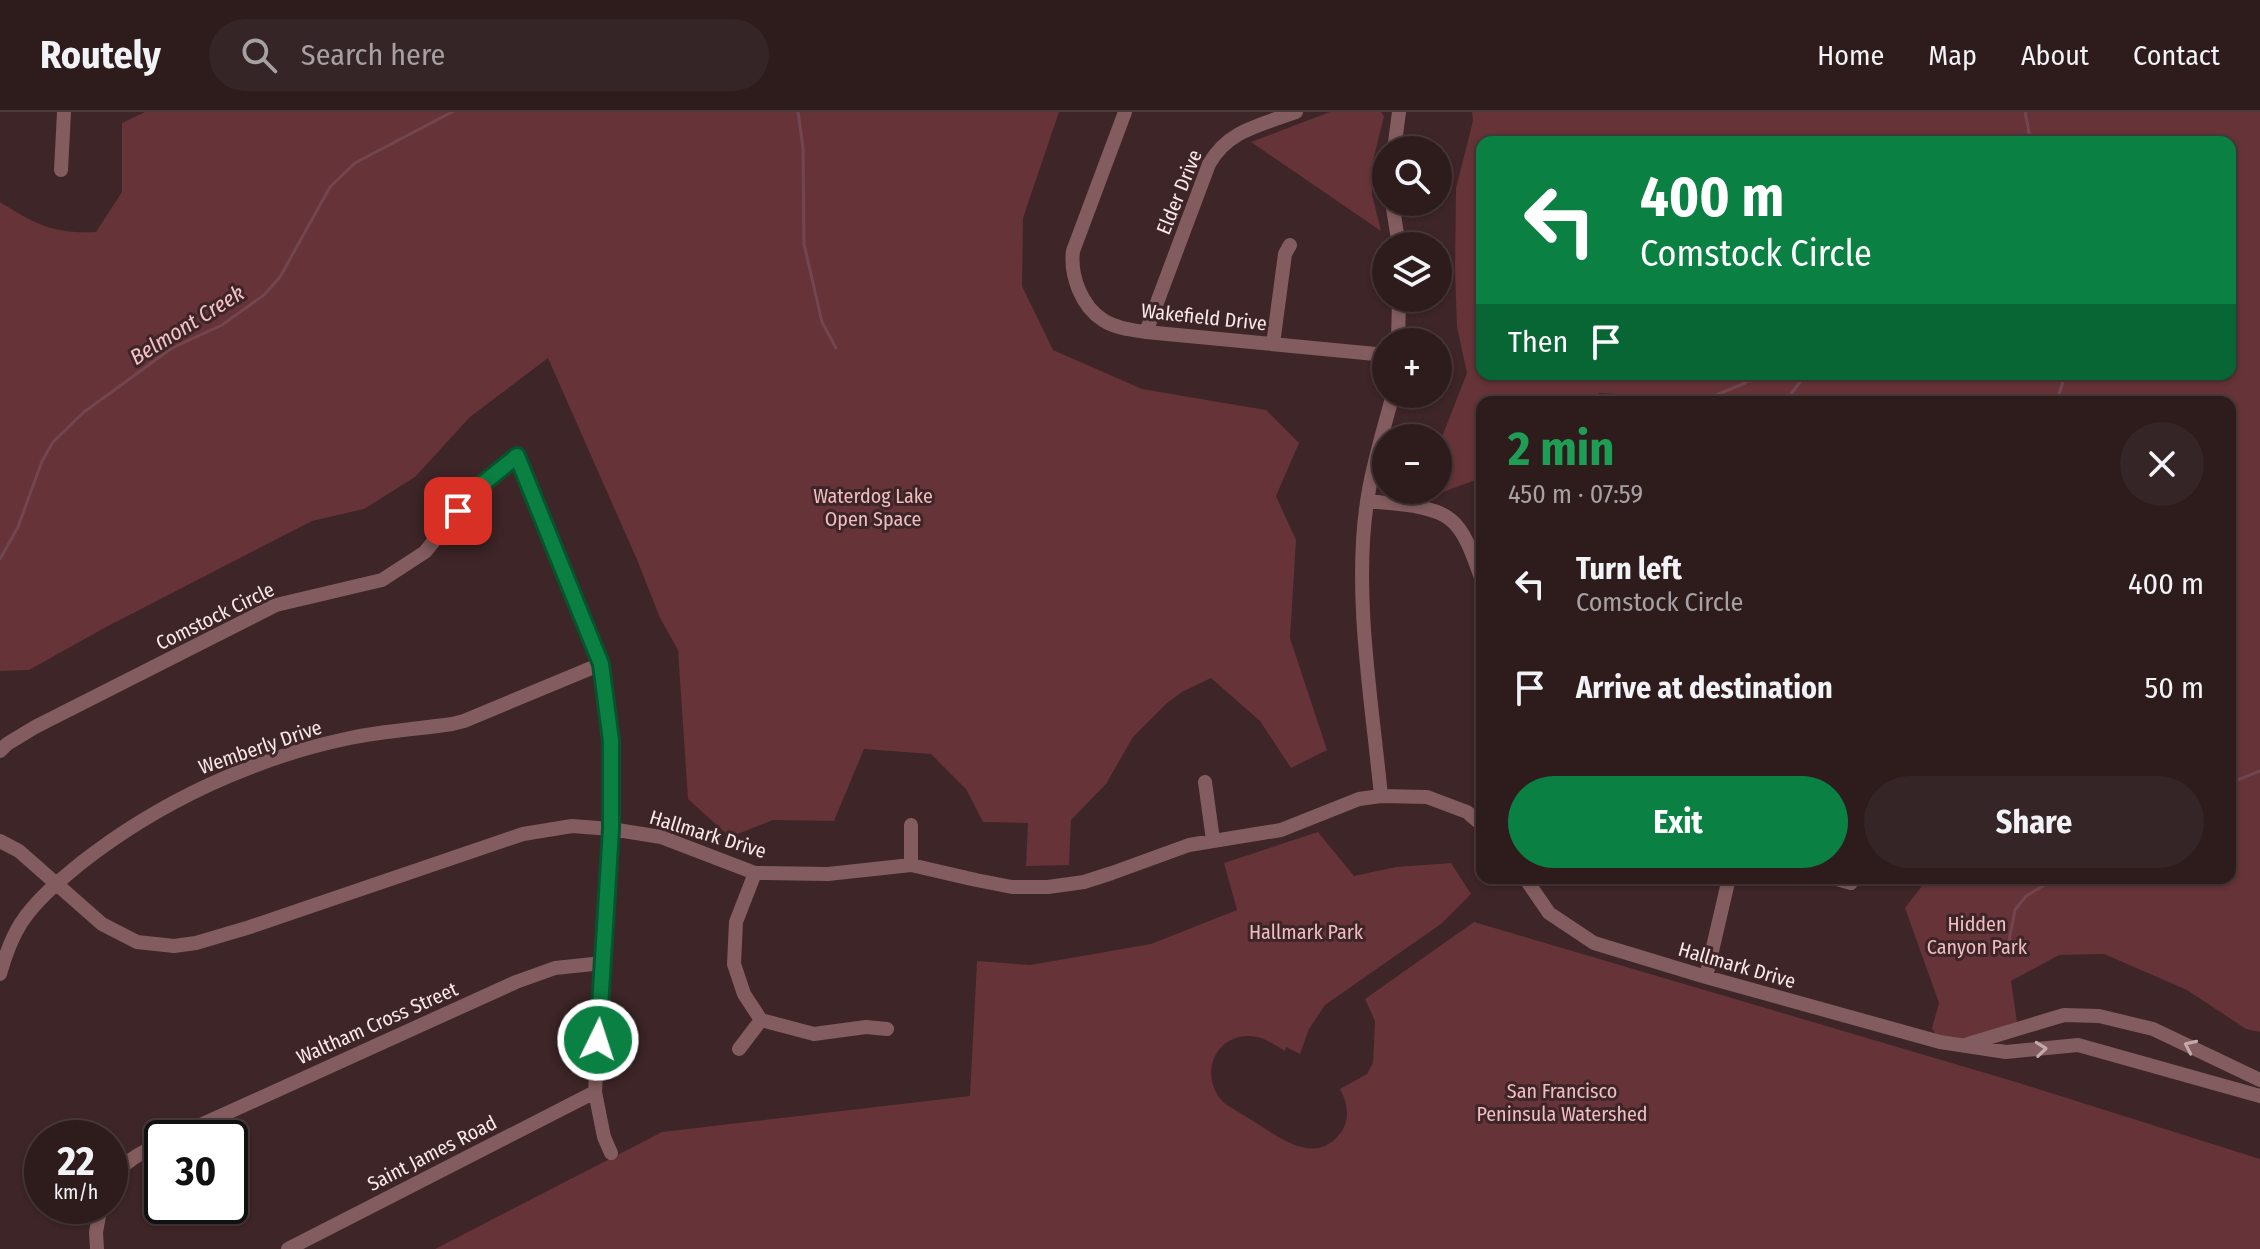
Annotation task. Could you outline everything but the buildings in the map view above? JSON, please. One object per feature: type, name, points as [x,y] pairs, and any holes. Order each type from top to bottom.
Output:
[{"type":"street","points":[[61,170],[64,112]]},
{"type":"street","name":"Wakefield Drive","points":[[1125,112],[1076,240],[1072,260],[1082,295],[1092,311],[1104,321],[1146,332],[1372,354]]},
{"type":"street","name":"Elder Drive","points":[[1146,332],[1217,149],[1241,132],[1296,112]]},
{"type":"street","points":[[1396,136],[1399,112]]},
{"type":"street","points":[[1273,344],[1285,254],[1290,245]]},
{"type":"street","points":[[1381,796],[1364,605],[1363,550],[1367,501],[1390,408]]},
{"type":"street","name":"Comstock Circle","points":[[0,751],[35,727],[276,605],[382,580],[425,552],[475,490],[517,456],[601,664],[611,741],[611,829],[595,1092],[604,1137],[611,1153]]},
{"type":"street","points":[[1367,501],[1434,510],[1453,520],[1476,564]]},
{"type":"street","name":"Wemberly Drive","points":[[0,974],[10,943],[31,910],[56,884],[96,851],[152,815],[232,774],[288,755],[351,738],[452,724],[601,664]]},
{"type":"street","points":[[1205,782],[1213,840]]},
{"type":"street","name":"Hallmark Drive","points":[[0,841],[19,851],[102,924],[137,942],[174,946],[196,943],[250,927],[523,834],[572,826],[661,837],[755,873],[828,874],[911,865],[1012,887],[1048,887],[1084,882],[1189,845],[1281,830],[1359,799],[1427,797],[1467,812],[1476,820]]},
{"type":"street","points":[[911,825],[911,865]]},
{"type":"street","points":[[755,873],[736,922],[734,964],[744,994],[761,1020],[814,1034],[866,1027],[887,1029]]},
{"type":"street","name":"Hallmark Drive","points":[[1529,884],[1549,913],[1594,943],[1706,977],[1940,1042],[2006,1052],[2078,1045],[2260,1096]]},
{"type":"street","points":[[1706,977],[1728,884]]},
{"type":"street","name":"Waltham Cross Street","points":[[212,1120],[516,982],[555,968],[603,963]]},
{"type":"street","name":"Hallmark Drive","points":[[1964,1045],[2064,1015],[2099,1016],[2153,1029],[2260,1080]]},
{"type":"street","points":[[739,1049],[761,1020]]},
{"type":"street","name":"Saint James Road","points":[[288,1249],[595,1092]]},
{"type":"street","points":[[97,1249],[98,1224]]},
{"type":"green space","name":"Waterdog Lake Open Space","points":[[145,112],[1059,112],[1023,218],[1022,286],[1053,350],[1142,389],[1266,410],[1299,443],[1276,496],[1296,540],[1290,638],[1327,750],[1291,768],[1260,721],[1211,678],[1167,703],[1133,737],[1106,784],[1071,820],[1069,865],[1026,866],[1028,823],[983,822],[966,789],[931,754],[864,749],[834,821],[773,820],[730,837],[688,799],[678,650],[660,618],[548,358],[470,417],[415,477],[364,509],[312,521],[29,670],[0,671],[0,202],[45,226],[96,232],[122,192],[122,123]]},
{"type":"green space","points":[[1330,112],[1381,112],[1384,116],[1379,136],[1372,136],[1372,216],[1377,216],[1381,231],[1251,142]]},
{"type":"green space","name":"Hidden Canyon Park","points":[[1472,112],[2260,112],[2260,1032],[2246,1029],[2187,990],[2104,954],[2059,955],[2011,981],[2018,1029],[1964,1045],[1940,1042],[1932,1028],[1939,1003],[1905,908],[1923,884],[2236,884],[2236,396],[1633,396],[1599,393],[1597,396],[1476,396],[1476,482],[1452,489],[1452,424],[1447,424],[1467,373],[1457,327],[1456,188],[1473,121]]},
{"type":"green space","name":"San Francisco Peninsula Watershed","points":[[1318,832],[1354,876],[1396,867],[1451,863],[1471,894],[1441,924],[1325,1005],[1309,1029],[1300,1054],[1286,1047],[1285,1051],[1257,1037],[1243,1036],[1231,1040],[1215,1056],[1212,1080],[1224,1103],[1290,1143],[1320,1148],[1343,1130],[1347,1112],[1340,1089],[1367,1074],[1373,1063],[1375,1021],[1365,999],[1474,922],[2016,1082],[2260,1159],[2260,1249],[435,1249],[662,1132],[970,1096],[977,961],[1030,965],[1151,944],[1237,910],[1224,863]]},
{"type":"waterway","name":"Belmont Creek","points":[[0,559],[18,527],[42,461],[53,442],[84,412],[172,348],[222,325],[264,295],[280,277],[330,187],[355,163],[452,112]]},
{"type":"waterway","points":[[798,112],[803,148],[804,244],[822,322],[836,348]]},
{"type":"waterway","points":[[2025,112],[2030,136]]},
{"type":"waterway","points":[[1714,396],[1749,380]]},
{"type":"waterway","points":[[1790,396],[1802,380]]},
{"type":"waterway","points":[[2059,396],[2063,380]]},
{"type":"waterway","points":[[2236,781],[2260,771]]},
{"type":"waterway","points":[[2009,941],[2015,910],[2026,896],[2046,884]]},
{"type":"route","points":[[458,511],[475,490],[517,456],[601,664],[611,741],[611,829],[598,1040]]},
{"type":"park label","name":"Hallmark Park","points":[[1306,932]]}]
